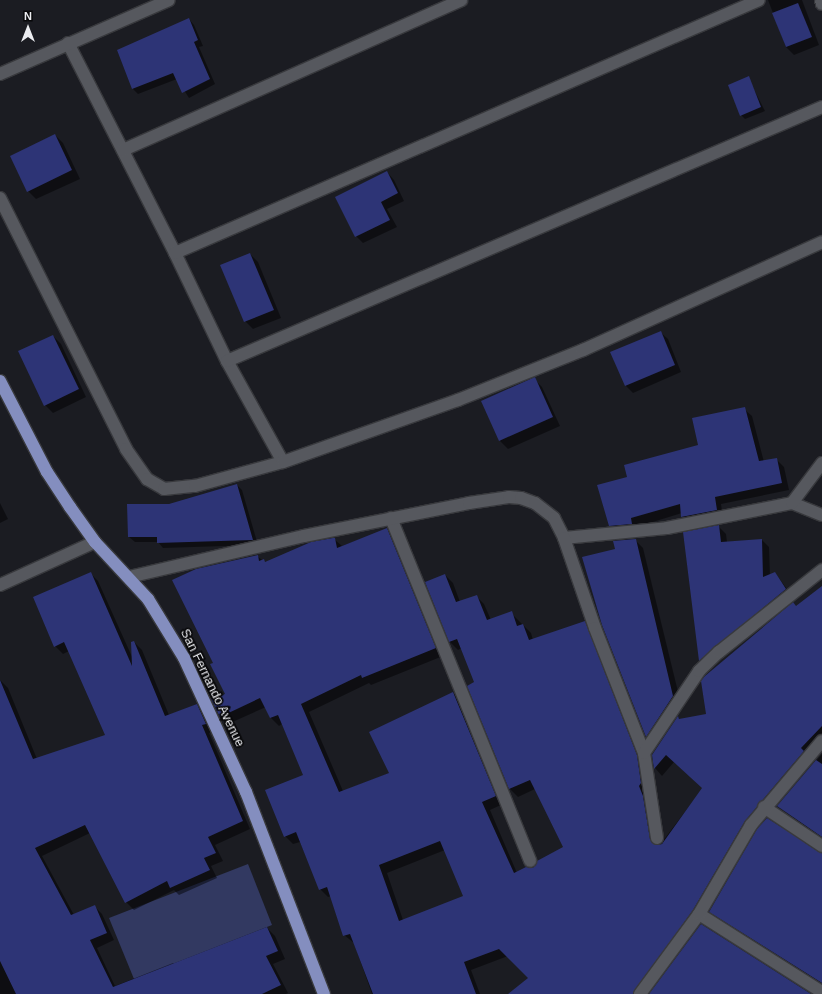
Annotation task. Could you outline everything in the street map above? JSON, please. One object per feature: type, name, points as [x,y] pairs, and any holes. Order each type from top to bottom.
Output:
[{"type":"main road","name":"San Fernando Avenue","points":[[0,381],[48,472],[95,542],[129,577],[165,624],[213,718],[246,792],[324,994]]},
{"type":"street","points":[[0,74],[169,0]]},
{"type":"street","points":[[123,150],[461,0]]},
{"type":"street","points":[[175,253],[759,0]]},
{"type":"street","points":[[821,0],[822,4]]},
{"type":"street","points":[[68,43],[175,253],[227,362],[283,462]]},
{"type":"street","points":[[227,362],[822,107]]},
{"type":"street","points":[[0,198],[126,449],[147,479],[157,487],[172,489],[195,486],[283,462],[458,400],[575,353],[822,242]]},
{"type":"street","points":[[792,502],[822,463]]},
{"type":"street","points":[[129,577],[469,502],[509,497],[521,498],[535,504],[554,518],[564,538],[595,628],[644,753],[657,838]]},
{"type":"street","points":[[564,538],[667,528],[792,502],[822,515]]},
{"type":"street","points":[[391,518],[530,861]]},
{"type":"street","points":[[0,585],[95,542]]},
{"type":"street","points":[[644,753],[699,671],[719,652],[822,570]]},
{"type":"street","points":[[640,994],[699,914],[714,884],[764,807],[822,741]]},
{"type":"street","points":[[764,807],[822,846]]},
{"type":"street","points":[[699,914],[822,992]]},
{"type":"shaded area","points":[[248,864],[272,925],[134,979],[109,918]]},
{"type":"building","points":[[798,3],[812,37],[786,47],[772,13]]},
{"type":"building","points":[[189,18],[198,40],[194,42],[210,79],[182,93],[173,73],[132,89],[117,50]]},
{"type":"building","points":[[749,76],[761,107],[740,116],[728,85]]},
{"type":"building","points":[[55,134],[72,170],[27,192],[10,156]]},
{"type":"building","points":[[387,171],[398,193],[381,202],[390,220],[355,237],[335,197]]},
{"type":"building","points":[[250,253],[274,310],[244,322],[220,265]]},
{"type":"building","points":[[661,331],[675,365],[625,386],[610,352]]},
{"type":"building","points":[[53,335],[79,389],[44,406],[18,351]]},
{"type":"building","points":[[535,377],[553,417],[499,441],[481,401]]},
{"type":"building","points":[[745,407],[759,461],[777,458],[782,483],[715,497],[717,510],[681,517],[680,504],[631,518],[632,524],[609,526],[597,485],[627,477],[624,465],[698,445],[692,418]]},
{"type":"building","points":[[237,484],[253,540],[157,543],[157,537],[128,537],[127,504],[169,504]]},
{"type":"building","points":[[719,525],[721,542],[762,539],[763,577],[775,572],[786,589],[699,661],[683,532]]},
{"type":"building","points":[[387,528],[436,648],[362,678],[361,675],[301,704],[339,792],[389,773],[369,732],[453,692],[496,796],[482,802],[514,873],[526,867],[533,868],[537,861],[563,847],[530,780],[509,789],[467,686],[474,682],[457,639],[449,642],[425,582],[445,574],[456,602],[477,595],[487,620],[512,611],[517,626],[523,624],[529,640],[585,621],[637,755],[641,783],[639,786],[643,796],[650,839],[658,845],[662,844],[702,788],[666,755],[654,769],[652,755],[678,716],[679,719],[706,714],[701,681],[705,676],[793,602],[796,606],[822,586],[822,726],[801,748],[804,751],[745,821],[693,910],[633,994],[508,994],[528,978],[499,949],[464,962],[476,994],[373,994],[350,934],[343,936],[327,887],[319,890],[296,832],[284,837],[265,790],[303,775],[278,715],[270,718],[260,698],[220,717],[211,699],[225,694],[210,664],[213,663],[172,580],[196,569],[258,555],[259,561],[264,559],[265,562],[311,542],[335,538],[337,548]],"holes":[[[440,841],[463,896],[399,921],[379,865]]]},
{"type":"building","points":[[636,539],[673,696],[646,737],[602,625],[582,557],[615,549],[613,541]]},
{"type":"building","points":[[91,572],[132,666],[131,642],[134,641],[165,716],[197,704],[206,724],[202,725],[243,821],[208,837],[216,853],[204,858],[210,870],[170,888],[167,881],[125,903],[85,825],[35,848],[71,915],[95,905],[107,933],[90,940],[113,987],[267,927],[278,951],[266,956],[281,985],[262,994],[16,994],[0,961],[0,680],[33,759],[105,735],[64,642],[54,647],[33,597]]},
{"type":"building","points":[[816,760],[822,764],[822,837],[777,806]]},
{"type":"building","points":[[767,818],[822,853],[822,983],[709,912],[757,829]]},
{"type":"building","points":[[701,924],[811,994],[649,994]]}]
